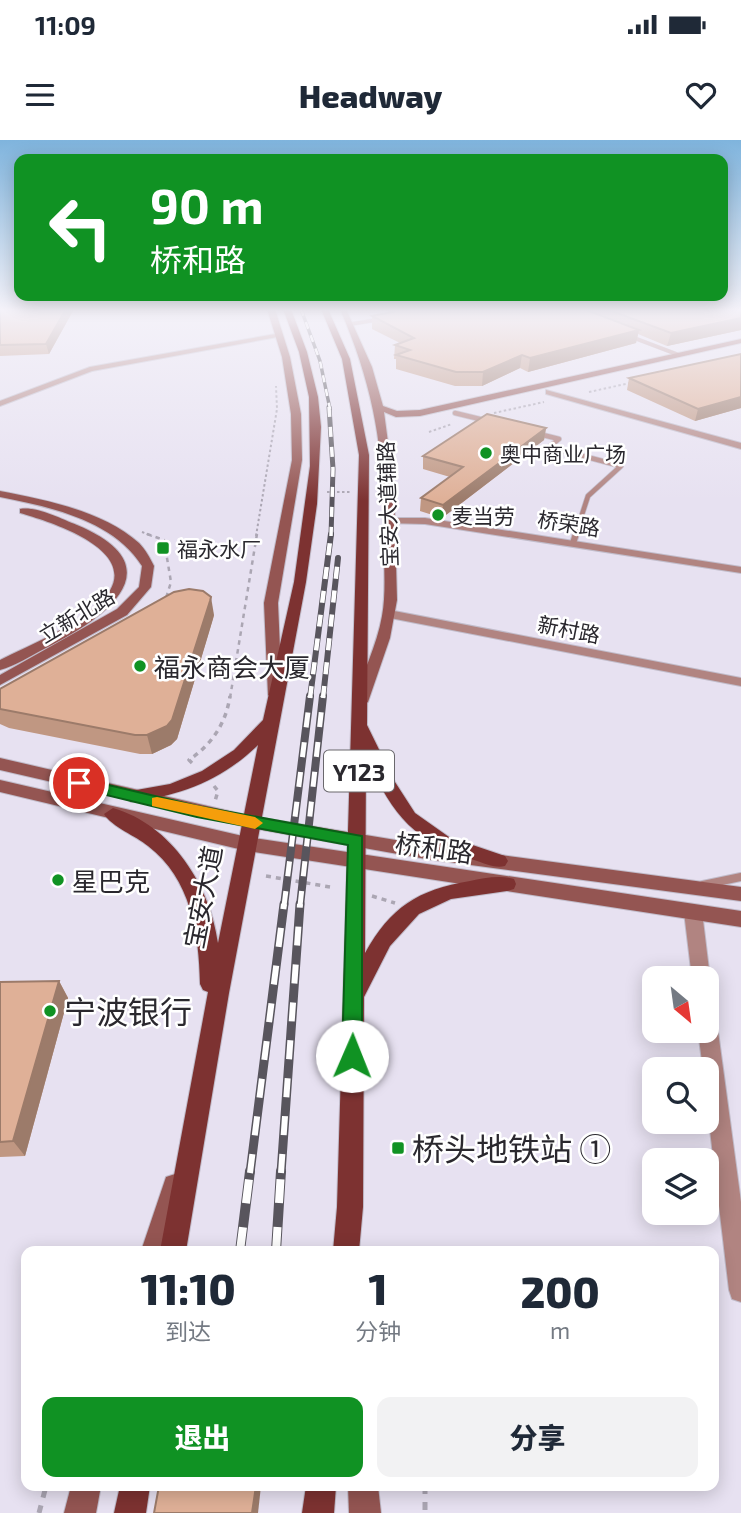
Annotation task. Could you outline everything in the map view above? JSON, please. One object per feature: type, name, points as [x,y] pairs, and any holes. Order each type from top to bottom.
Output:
[{"type":"main road","points":[[275,696],[271,603],[297,460],[296,414],[288,373]]},
{"type":"main road","name":"宝安大道","points":[[174,1246],[209,1030],[271,721],[313,493],[316,424],[307,373]]},
{"type":"main road","points":[[349,373],[364,455],[361,702]]},
{"type":"main road","name":"宝安大道辅路","points":[[361,702],[389,614],[391,432],[381,408],[372,373]]},
{"type":"main road","points":[[381,408],[396,414],[414,414],[598,373]]},
{"type":"main road","points":[[409,424],[632,373]]},
{"type":"main road","points":[[479,400],[489,405]]},
{"type":"main road","name":"立新北路","points":[[0,494],[49,505],[114,529],[139,548],[147,564],[148,575],[139,597],[122,612],[0,681]]},
{"type":"main road","name":"立新北路","points":[[0,505],[66,524],[94,537],[111,552],[121,575],[115,593],[98,611],[0,666]]},
{"type":"main road","name":"Y123","points":[[356,851],[361,702]]},
{"type":"main road","points":[[131,796],[179,789],[217,771],[247,748],[271,721]]},
{"type":"main road","points":[[360,723],[396,801],[418,828],[454,849],[499,861]]},
{"type":"main road","name":"桥和路","points":[[0,764],[251,822],[356,851],[507,884],[741,919]]},
{"type":"main road","name":"桥和路","points":[[0,786],[247,844],[499,861],[741,894]]},
{"type":"main road","points":[[113,814],[145,831],[161,845],[186,875],[195,891],[210,942],[209,1030]]},
{"type":"main road","points":[[352,1246],[350,1207],[356,851]]},
{"type":"main road","points":[[353,1001],[379,943],[407,910],[442,892],[507,884]]},
{"type":"main road","points":[[156,1246],[192,1136]]},
{"type":"main road","points":[[346,1246],[350,1207]]},
{"type":"main road","points":[[80,1513],[85,1491]]},
{"type":"main road","points":[[130,1513],[134,1491]]},
{"type":"main road","points":[[318,1513],[320,1491]]},
{"type":"main road","points":[[363,1491],[365,1513]]},
{"type":"street","points":[[0,404],[80,373]]},
{"type":"street","points":[[549,392],[741,446]]},
{"type":"street","name":"桥荣路","points":[[390,521],[425,521],[741,570]]},
{"type":"street","name":"新村路","points":[[389,614],[741,681]]},
{"type":"street","points":[[693,912],[700,966]]},
{"type":"street","points":[[709,1043],[741,1290]]},
{"type":"lane","points":[[454,413],[500,425]]},
{"type":"lane","points":[[524,430],[559,439],[549,447],[621,466],[588,496],[573,543]]},
{"type":"lane","points":[[691,888],[741,877]]},
{"type":"path","points":[[192,763],[189,760],[208,747],[228,711],[276,409],[276,384]]},
{"type":"path","points":[[324,492],[357,492]]},
{"type":"path","points":[[133,530],[164,540],[171,582],[165,603]]},
{"type":"path","points":[[212,784],[218,791],[214,807]]},
{"type":"path","points":[[206,844],[201,864],[221,868]]},
{"type":"path","points":[[266,876],[330,887]]},
{"type":"path","points":[[369,895],[396,904]]},
{"type":"path","points":[[38,1513],[45,1491]]},
{"type":"path","points":[[425,1491],[425,1513]]},
{"type":"building","points":[[652,373],[741,373],[741,397],[698,409],[629,378]]},
{"type":"building","points":[[487,414],[546,428],[443,505],[421,498],[463,467],[423,456]]},
{"type":"building","name":"福永商会大厦","points":[[189,589],[203,591],[211,597],[172,720],[167,726],[147,735],[135,735],[0,709],[0,689],[174,592]]},
{"type":"building","points":[[59,981],[13,1141],[0,1142],[0,982]]},
{"type":"building","points":[[158,1491],[255,1491],[252,1513],[154,1513]]},
{"type":"railway","points":[[323,373],[330,409]]},
{"type":"railway","points":[[329,407],[333,469],[331,536]]},
{"type":"railway","points":[[310,698],[331,534]]},
{"type":"railway","points":[[323,698],[338,558]]},
{"type":"railway","points":[[284,906],[310,696]]},
{"type":"railway","points":[[300,906],[323,696]]},
{"type":"railway","points":[[250,1173],[284,904]]},
{"type":"railway","points":[[281,1173],[300,904]]},
{"type":"railway","points":[[241,1246],[250,1171]]},
{"type":"railway","points":[[276,1246],[281,1171]]},
{"type":"slow traffic","points":[[157,802],[255,823]]},
{"type":"place","name":"奥中商业广场","points":[[486,453]]},
{"type":"place","name":"麦当劳","points":[[438,515]]},
{"type":"place","name":"福永水厂","points":[[163,548]]},
{"type":"place","name":"福永商会大厦","points":[[140,666]]},
{"type":"place","name":"星巴克","points":[[58,880]]},
{"type":"place","name":"宁波银行","points":[[50,1011]]},
{"type":"place","name":"桥头地铁站 ①","points":[[398,1148]]},
{"type":"route","points":[[79,783],[197,811],[356,840],[352,1056]]}]
